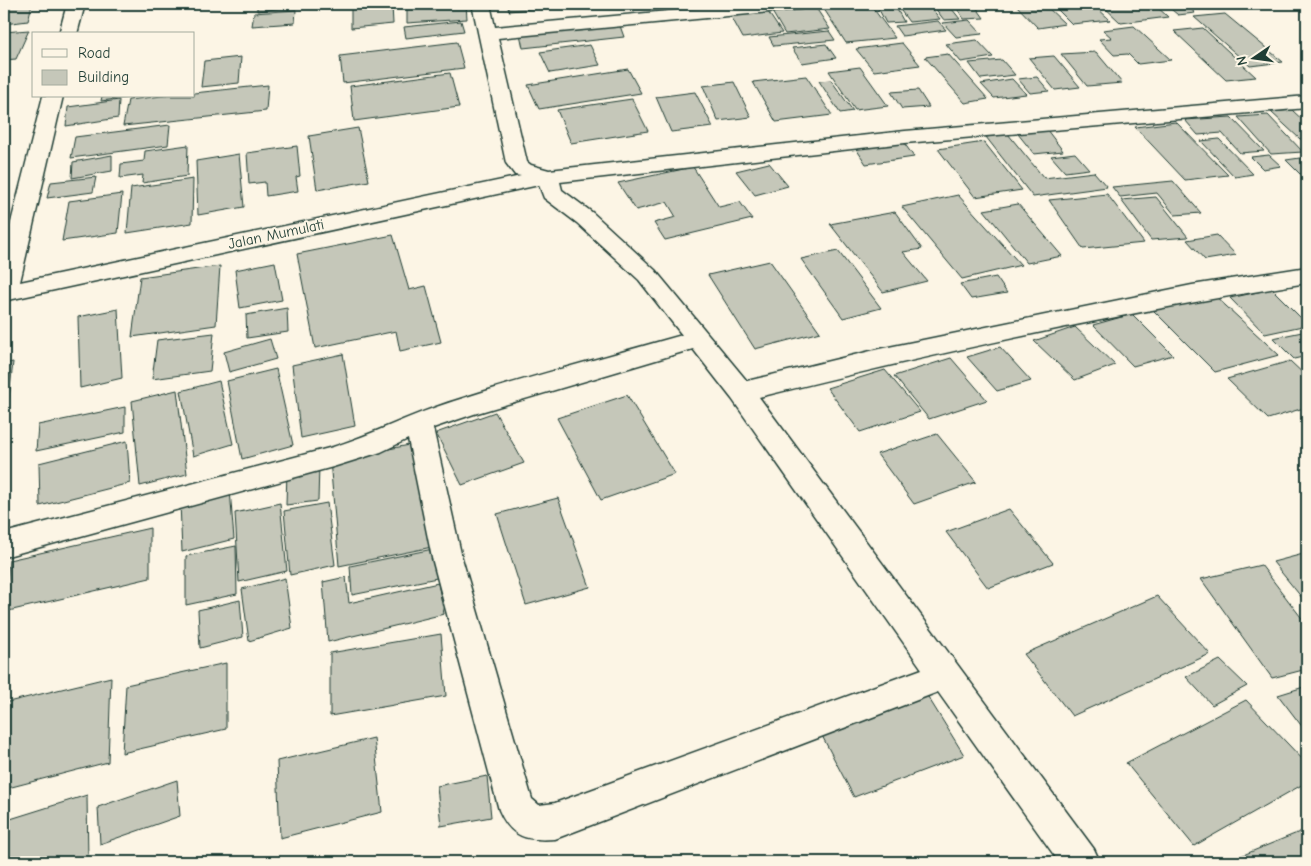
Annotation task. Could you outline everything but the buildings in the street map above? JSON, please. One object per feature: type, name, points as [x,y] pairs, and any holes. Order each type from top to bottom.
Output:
[{"type":"street","points":[[69,32],[76,4]]},
{"type":"street","points":[[481,4],[517,163],[523,170],[548,177],[552,193],[586,218],[647,275],[699,339],[741,392],[1081,862]]},
{"type":"street","points":[[488,33],[800,4]]},
{"type":"street","points":[[4,293],[53,98]]},
{"type":"street","name":"Jalan Mumulati","points":[[4,293],[548,177],[905,136],[1307,102]]},
{"type":"street","points":[[741,392],[878,358],[1192,293],[1307,275]]},
{"type":"street","points":[[4,544],[334,457],[371,445],[418,423],[465,407],[699,339]]},
{"type":"street","points":[[418,423],[447,558],[517,810],[533,823],[556,821],[944,675]]}]
